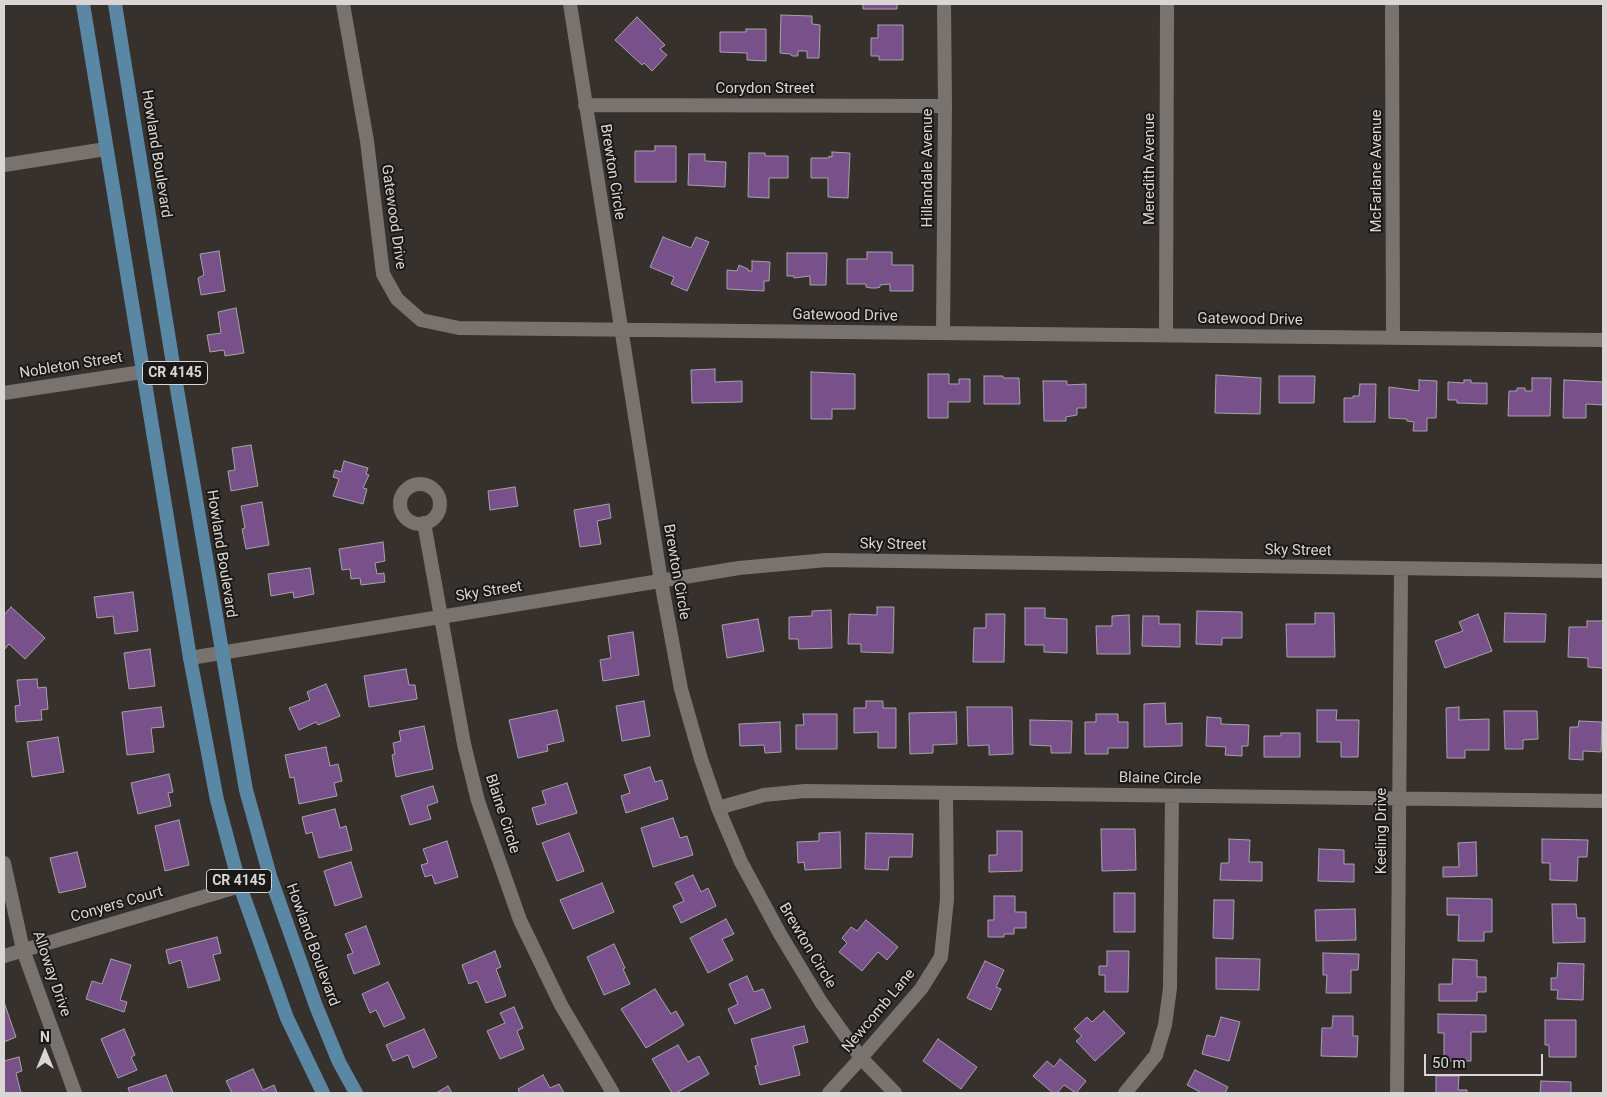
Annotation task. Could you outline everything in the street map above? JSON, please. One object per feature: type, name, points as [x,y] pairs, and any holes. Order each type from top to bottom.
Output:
[{"type":"main road","name":"CR 4145","points":[[82,4],[190,658],[217,800],[240,886],[287,1018],[323,1093]]},
{"type":"main road","name":"Howland Boulevard","points":[[115,4],[221,653],[246,790],[270,876],[316,1006],[339,1062],[356,1093]]},
{"type":"street","name":"Gatewood Drive","points":[[344,4],[367,141],[382,274],[397,299],[421,320],[459,328],[1603,340]]},
{"type":"street","name":"Brewton Circle","points":[[570,4],[661,581],[681,689],[701,759],[740,862],[780,934],[821,1002],[861,1058],[895,1093]]},
{"type":"street","name":"Hillandale Avenue","points":[[943,333],[944,4]]},
{"type":"street","name":"Meredith Avenue","points":[[1166,335],[1167,4]]},
{"type":"street","name":"McFarlane Avenue","points":[[1392,4],[1393,338]]},
{"type":"street","name":"Corydon Street","points":[[585,105],[945,106]]},
{"type":"street","points":[[4,165],[106,148]]},
{"type":"street","name":"Nobleton Street","points":[[4,393],[142,372]]},
{"type":"street","name":"Blaine Circle","points":[[424,523],[464,744],[478,801],[520,920],[561,1005],[613,1093]]},
{"type":"street","name":"Sky Street","points":[[190,658],[739,568],[827,560],[1603,571]]},
{"type":"street","name":"Keeling Drive","points":[[1397,1093],[1401,569]]},
{"type":"street","name":"Blaine Circle","points":[[718,808],[764,795],[805,791],[1603,801]]},
{"type":"street","name":"Newcomb Lane","points":[[829,1093],[921,989],[940,957],[945,930],[947,899],[946,793]]},
{"type":"street","points":[[1125,1093],[1156,1055],[1165,1024],[1170,988],[1172,796]]},
{"type":"street","name":"Alloway Drive","points":[[4,864],[23,950],[75,1093]]},
{"type":"street","name":"Conyers Court","points":[[4,956],[240,886]]},
{"type":"building","points":[[863,4],[897,4],[897,9],[863,9]]},
{"type":"building","points":[[781,15],[812,16],[812,24],[820,25],[819,58],[807,58],[807,51],[798,51],[798,56],[780,53]]},
{"type":"building","points":[[637,17],[665,45],[660,49],[667,55],[652,71],[644,63],[642,65],[615,40]]},
{"type":"building","points":[[878,25],[903,25],[903,60],[879,60],[879,56],[871,56],[871,38],[878,38]]},
{"type":"building","points":[[746,29],[766,29],[766,61],[747,60],[747,53],[720,52],[720,32],[746,32]]},
{"type":"building","points":[[655,146],[676,146],[676,182],[635,182],[635,151],[655,151]]},
{"type":"building","points":[[832,152],[850,153],[848,198],[828,197],[828,178],[811,178],[811,158],[829,158],[829,156],[832,157]]},
{"type":"building","points":[[749,153],[765,153],[765,156],[788,156],[788,178],[769,178],[769,198],[748,197]]},
{"type":"building","points":[[689,154],[705,154],[705,161],[726,162],[725,187],[688,185]]},
{"type":"building","points":[[663,237],[691,248],[696,237],[709,242],[687,291],[671,284],[674,277],[650,267]]},
{"type":"building","points":[[219,251],[225,291],[201,295],[198,278],[204,275],[200,254]]},
{"type":"building","points":[[867,252],[892,252],[892,265],[913,265],[913,291],[890,291],[890,284],[871,288],[866,287],[866,284],[847,284],[847,259],[867,259]]},
{"type":"building","points":[[787,253],[827,253],[826,285],[810,285],[810,276],[794,278],[794,276],[787,276]]},
{"type":"building","points":[[752,261],[770,262],[769,281],[764,281],[764,291],[727,289],[727,270],[737,271],[739,265],[748,269],[748,271],[752,271]]},
{"type":"building","points":[[236,308],[244,353],[225,356],[224,350],[210,352],[207,335],[221,333],[218,312]]},
{"type":"building","points":[[715,369],[715,382],[742,381],[742,402],[692,403],[691,370]]},
{"type":"building","points":[[811,372],[855,374],[855,409],[832,409],[832,419],[811,419]]},
{"type":"building","points":[[928,374],[949,374],[949,384],[959,384],[959,379],[970,379],[970,402],[948,402],[948,418],[928,418]]},
{"type":"building","points":[[1216,375],[1261,378],[1260,414],[1215,413]]},
{"type":"building","points":[[984,376],[1019,378],[1020,404],[984,404]]},
{"type":"building","points":[[1279,376],[1315,376],[1314,403],[1279,403]]},
{"type":"building","points":[[1532,378],[1551,378],[1550,416],[1508,416],[1509,391],[1525,388],[1525,391],[1532,391]]},
{"type":"building","points":[[1419,380],[1437,381],[1436,418],[1427,418],[1427,431],[1413,431],[1414,422],[1407,421],[1407,419],[1389,418],[1389,387],[1419,391]]},
{"type":"building","points":[[1464,380],[1471,380],[1471,383],[1487,383],[1487,404],[1457,403],[1457,400],[1448,400],[1448,382],[1464,383]]},
{"type":"building","points":[[1564,380],[1603,382],[1603,405],[1586,404],[1586,418],[1563,418]]},
{"type":"building","points":[[1043,381],[1067,381],[1067,385],[1086,384],[1086,408],[1077,408],[1077,415],[1066,417],[1066,421],[1044,421]]},
{"type":"building","points":[[1360,384],[1376,384],[1375,422],[1344,422],[1344,398],[1359,396]]},
{"type":"building","points":[[251,445],[258,486],[231,491],[228,471],[235,470],[232,448]]},
{"type":"building","points":[[344,461],[368,468],[366,474],[369,475],[363,488],[367,489],[363,504],[333,496],[339,479],[333,477],[335,470],[341,472]]},
{"type":"building","points":[[515,487],[518,506],[490,510],[488,491]]},
{"type":"building","points":[[262,502],[269,545],[246,549],[242,529],[245,528],[241,506]]},
{"type":"building","points":[[609,504],[611,518],[597,521],[601,544],[580,547],[574,510]]},
{"type":"building","points":[[383,542],[385,561],[375,563],[377,574],[384,573],[385,582],[361,585],[360,578],[351,579],[350,569],[342,570],[339,549]]},
{"type":"building","points":[[310,568],[314,594],[294,598],[293,592],[271,596],[268,574]]},
{"type":"building","points":[[133,592],[138,631],[115,634],[113,616],[97,618],[94,597]]},
{"type":"building","points":[[11,607],[45,638],[25,659],[9,644],[4,650],[4,615]]},
{"type":"building","points":[[877,607],[894,607],[893,653],[861,652],[861,644],[848,644],[849,614],[877,615]]},
{"type":"building","points":[[1025,608],[1045,608],[1045,618],[1067,619],[1067,653],[1044,652],[1044,645],[1025,645]]},
{"type":"building","points":[[831,610],[832,648],[799,649],[798,639],[789,639],[789,617],[812,616],[812,611]]},
{"type":"building","points":[[1197,611],[1242,612],[1242,638],[1222,638],[1222,645],[1196,644]]},
{"type":"building","points":[[1315,613],[1334,613],[1335,657],[1287,657],[1286,624],[1315,624]]},
{"type":"building","points":[[1505,613],[1546,614],[1545,642],[1504,642]]},
{"type":"building","points":[[986,614],[1005,614],[1004,662],[973,662],[974,628],[986,628]]},
{"type":"building","points":[[1478,614],[1492,651],[1445,668],[1435,641],[1463,631],[1459,622]]},
{"type":"building","points":[[1129,615],[1130,654],[1097,654],[1096,626],[1112,626],[1112,616]]},
{"type":"building","points":[[1143,616],[1159,616],[1159,624],[1180,624],[1180,647],[1142,646]]},
{"type":"building","points":[[758,619],[764,651],[727,658],[722,625]]},
{"type":"building","points":[[1587,621],[1603,621],[1603,668],[1588,667],[1588,658],[1568,657],[1569,627],[1587,627]]},
{"type":"building","points":[[633,632],[639,675],[603,681],[600,660],[611,658],[608,636]]},
{"type":"building","points":[[150,649],[155,686],[129,689],[124,653]]},
{"type":"building","points":[[406,669],[409,685],[415,685],[417,699],[369,707],[364,676]]},
{"type":"building","points":[[37,679],[38,688],[46,687],[48,709],[41,710],[42,720],[16,722],[15,706],[20,705],[17,680]]},
{"type":"building","points":[[326,684],[340,716],[318,725],[316,722],[299,730],[289,708],[310,700],[307,692]]},
{"type":"building","points":[[644,701],[650,736],[622,741],[616,706]]},
{"type":"building","points":[[866,701],[883,701],[883,708],[896,708],[896,748],[878,748],[878,732],[854,733],[854,708],[866,708]]},
{"type":"building","points":[[1165,703],[1166,724],[1182,723],[1182,746],[1144,747],[1144,704]]},
{"type":"building","points":[[161,707],[164,727],[151,728],[154,752],[127,755],[122,712]]},
{"type":"building","points":[[967,707],[1012,707],[1013,754],[989,755],[989,745],[968,746]]},
{"type":"building","points":[[1459,707],[1459,720],[1489,719],[1489,750],[1465,750],[1465,758],[1447,758],[1446,708]]},
{"type":"building","points":[[557,710],[564,741],[547,745],[548,751],[518,758],[509,720]]},
{"type":"building","points":[[1317,710],[1337,710],[1336,720],[1359,720],[1358,757],[1341,757],[1341,742],[1317,742]]},
{"type":"building","points":[[1504,711],[1537,711],[1538,739],[1523,740],[1523,749],[1505,749]]},
{"type":"building","points":[[956,712],[957,744],[933,745],[933,753],[910,754],[909,713]]},
{"type":"building","points":[[803,714],[837,714],[837,749],[796,749],[796,725],[804,725]]},
{"type":"building","points":[[1096,714],[1118,714],[1118,722],[1128,722],[1128,748],[1108,748],[1108,754],[1085,754],[1085,722],[1096,722]]},
{"type":"building","points":[[1207,717],[1221,718],[1221,724],[1249,725],[1248,746],[1242,746],[1242,756],[1225,755],[1226,747],[1206,746]]},
{"type":"building","points":[[1030,720],[1072,721],[1071,753],[1051,753],[1051,746],[1030,745]]},
{"type":"building","points":[[1579,721],[1602,722],[1601,752],[1583,751],[1583,760],[1569,759],[1570,727],[1578,727]]},
{"type":"building","points":[[780,722],[781,752],[765,753],[764,745],[740,746],[739,724]]},
{"type":"building","points":[[424,726],[433,769],[396,777],[392,755],[395,754],[393,743],[401,741],[399,731]]},
{"type":"building","points":[[1281,733],[1300,733],[1300,757],[1264,757],[1264,736],[1281,736]]},
{"type":"building","points":[[58,737],[64,772],[32,777],[27,742]]},
{"type":"building","points":[[326,747],[330,766],[338,764],[342,781],[334,783],[337,796],[299,804],[294,777],[290,778],[285,755]]},
{"type":"building","points":[[650,767],[655,782],[662,780],[668,799],[626,813],[621,796],[630,793],[624,775]]},
{"type":"building","points":[[169,774],[173,792],[168,793],[171,806],[138,814],[131,783]]},
{"type":"building","points":[[567,783],[577,813],[537,825],[532,808],[546,804],[542,791]]},
{"type":"building","points":[[433,786],[438,802],[427,806],[431,819],[410,825],[401,796]]},
{"type":"building","points":[[335,809],[340,828],[346,826],[352,850],[319,858],[312,832],[306,834],[302,817]]},
{"type":"building","points":[[673,818],[680,838],[687,836],[693,855],[653,867],[641,828]]},
{"type":"building","points":[[179,820],[189,865],[165,871],[155,826]]},
{"type":"building","points":[[1101,829],[1135,829],[1136,870],[1102,871]]},
{"type":"building","points":[[997,831],[1022,831],[1022,871],[989,872],[989,855],[997,855]]},
{"type":"building","points":[[840,832],[841,868],[805,870],[804,862],[798,863],[797,842],[819,841],[819,833]]},
{"type":"building","points":[[569,833],[584,871],[557,881],[542,843]]},
{"type":"building","points":[[866,833],[913,834],[912,857],[889,857],[888,870],[865,869]]},
{"type":"building","points":[[1229,839],[1250,840],[1249,862],[1262,862],[1262,881],[1220,880],[1221,863],[1229,863]]},
{"type":"building","points":[[1542,839],[1588,840],[1587,857],[1578,857],[1577,881],[1550,880],[1550,863],[1542,863]]},
{"type":"building","points":[[447,841],[458,877],[435,884],[432,875],[425,877],[421,865],[428,863],[423,849]]},
{"type":"building","points":[[1476,842],[1477,876],[1443,877],[1443,867],[1459,867],[1458,843]]},
{"type":"building","points":[[1319,849],[1344,850],[1344,864],[1354,864],[1354,882],[1318,881]]},
{"type":"building","points":[[77,852],[86,887],[59,893],[50,858]]},
{"type":"building","points":[[351,862],[362,897],[335,906],[324,871]]},
{"type":"building","points":[[693,875],[701,892],[708,888],[716,906],[681,923],[673,906],[684,901],[675,883]]},
{"type":"building","points":[[602,883],[614,912],[573,929],[560,900]]},
{"type":"building","points":[[1114,893],[1135,893],[1135,932],[1114,932]]},
{"type":"building","points":[[994,896],[1015,896],[1015,912],[1026,912],[1026,928],[1014,928],[1014,934],[1004,934],[1004,937],[988,937],[988,920],[994,920]]},
{"type":"building","points":[[1447,898],[1492,899],[1492,932],[1484,932],[1484,941],[1458,941],[1459,915],[1447,915]]},
{"type":"building","points":[[1214,900],[1234,900],[1233,939],[1213,938]]},
{"type":"building","points":[[1552,904],[1576,904],[1577,918],[1585,918],[1585,942],[1553,943]]},
{"type":"building","points":[[1355,909],[1356,940],[1316,941],[1315,910]]},
{"type":"building","points":[[726,919],[734,934],[722,939],[733,960],[708,973],[690,938]]},
{"type":"building","points":[[866,920],[898,947],[887,960],[878,952],[862,971],[839,952],[847,943],[842,938],[851,927],[857,931]]},
{"type":"building","points":[[366,926],[380,964],[354,974],[347,955],[353,953],[345,934]]},
{"type":"building","points":[[217,937],[221,953],[213,955],[220,980],[188,988],[181,960],[169,964],[166,950]]},
{"type":"building","points":[[614,944],[630,984],[604,995],[587,957]]},
{"type":"building","points":[[495,951],[501,967],[496,969],[506,996],[486,1003],[477,981],[469,984],[462,965]]},
{"type":"building","points":[[1107,951],[1129,951],[1128,992],[1105,992],[1105,975],[1099,975],[1099,966],[1107,966]]},
{"type":"building","points":[[1323,953],[1359,954],[1358,970],[1351,970],[1351,993],[1326,993],[1327,975],[1323,975]]},
{"type":"building","points":[[1216,958],[1260,959],[1259,990],[1216,989]]},
{"type":"building","points":[[111,959],[131,965],[120,1000],[127,1002],[124,1012],[86,999],[92,981],[102,984]]},
{"type":"building","points":[[1453,959],[1477,960],[1477,977],[1486,977],[1486,992],[1477,992],[1477,1001],[1439,1001],[1439,984],[1452,984]]},
{"type":"building","points":[[985,961],[1004,970],[996,987],[1001,989],[991,1010],[967,998]]},
{"type":"building","points":[[1558,963],[1584,964],[1583,1000],[1557,999],[1558,990],[1551,990],[1551,978],[1557,978]]},
{"type":"building","points":[[747,976],[754,992],[763,989],[771,1008],[735,1024],[728,1009],[738,1004],[729,984]]},
{"type":"building","points":[[388,982],[405,1018],[384,1027],[376,1010],[370,1013],[362,994]]},
{"type":"building","points":[[655,989],[671,1014],[676,1011],[684,1025],[646,1048],[621,1009]]},
{"type":"building","points":[[4,1002],[16,1037],[4,1042]]},
{"type":"building","points":[[514,1007],[523,1028],[517,1031],[524,1049],[500,1059],[487,1031],[505,1023],[500,1013]]},
{"type":"building","points":[[1104,1011],[1125,1033],[1095,1061],[1076,1041],[1082,1036],[1074,1029],[1087,1017],[1092,1022]]},
{"type":"building","points":[[1438,1014],[1486,1015],[1486,1032],[1471,1032],[1471,1061],[1444,1061],[1444,1033],[1438,1033]]},
{"type":"building","points":[[1333,1016],[1353,1016],[1353,1036],[1358,1036],[1357,1057],[1321,1056],[1322,1028],[1332,1028]]},
{"type":"building","points":[[1221,1017],[1240,1022],[1229,1061],[1202,1054],[1207,1035],[1215,1037]]},
{"type":"building","points":[[1545,1020],[1576,1020],[1576,1057],[1549,1057],[1549,1045],[1545,1045]]},
{"type":"building","points":[[804,1026],[808,1042],[793,1046],[800,1075],[760,1085],[755,1066],[758,1065],[751,1039]]},
{"type":"building","points":[[124,1029],[135,1055],[131,1057],[137,1070],[118,1078],[101,1039]]},
{"type":"building","points":[[424,1029],[437,1057],[413,1068],[408,1055],[393,1061],[386,1045]]},
{"type":"building","points":[[938,1039],[977,1067],[961,1089],[923,1061]]},
{"type":"building","points":[[678,1045],[688,1062],[699,1056],[709,1074],[676,1093],[672,1093],[652,1059]]},
{"type":"building","points":[[19,1057],[22,1071],[16,1073],[21,1093],[4,1093],[4,1061]]},
{"type":"building","points":[[1060,1059],[1086,1081],[1076,1093],[1064,1085],[1057,1093],[1053,1093],[1033,1076],[1047,1061],[1054,1067]]},
{"type":"building","points":[[253,1069],[263,1090],[274,1085],[277,1093],[232,1093],[226,1081]]},
{"type":"building","points":[[1195,1070],[1228,1087],[1225,1093],[1200,1093],[1187,1085]]},
{"type":"building","points":[[166,1075],[173,1093],[130,1093],[128,1088]]},
{"type":"building","points":[[543,1075],[550,1088],[559,1084],[564,1093],[520,1093],[518,1089]]},
{"type":"building","points":[[1436,1076],[1459,1076],[1458,1090],[1467,1090],[1467,1093],[1436,1093]]},
{"type":"building","points":[[1541,1081],[1571,1082],[1571,1093],[1540,1093]]},
{"type":"building","points":[[448,1086],[452,1093],[436,1093]]}]
